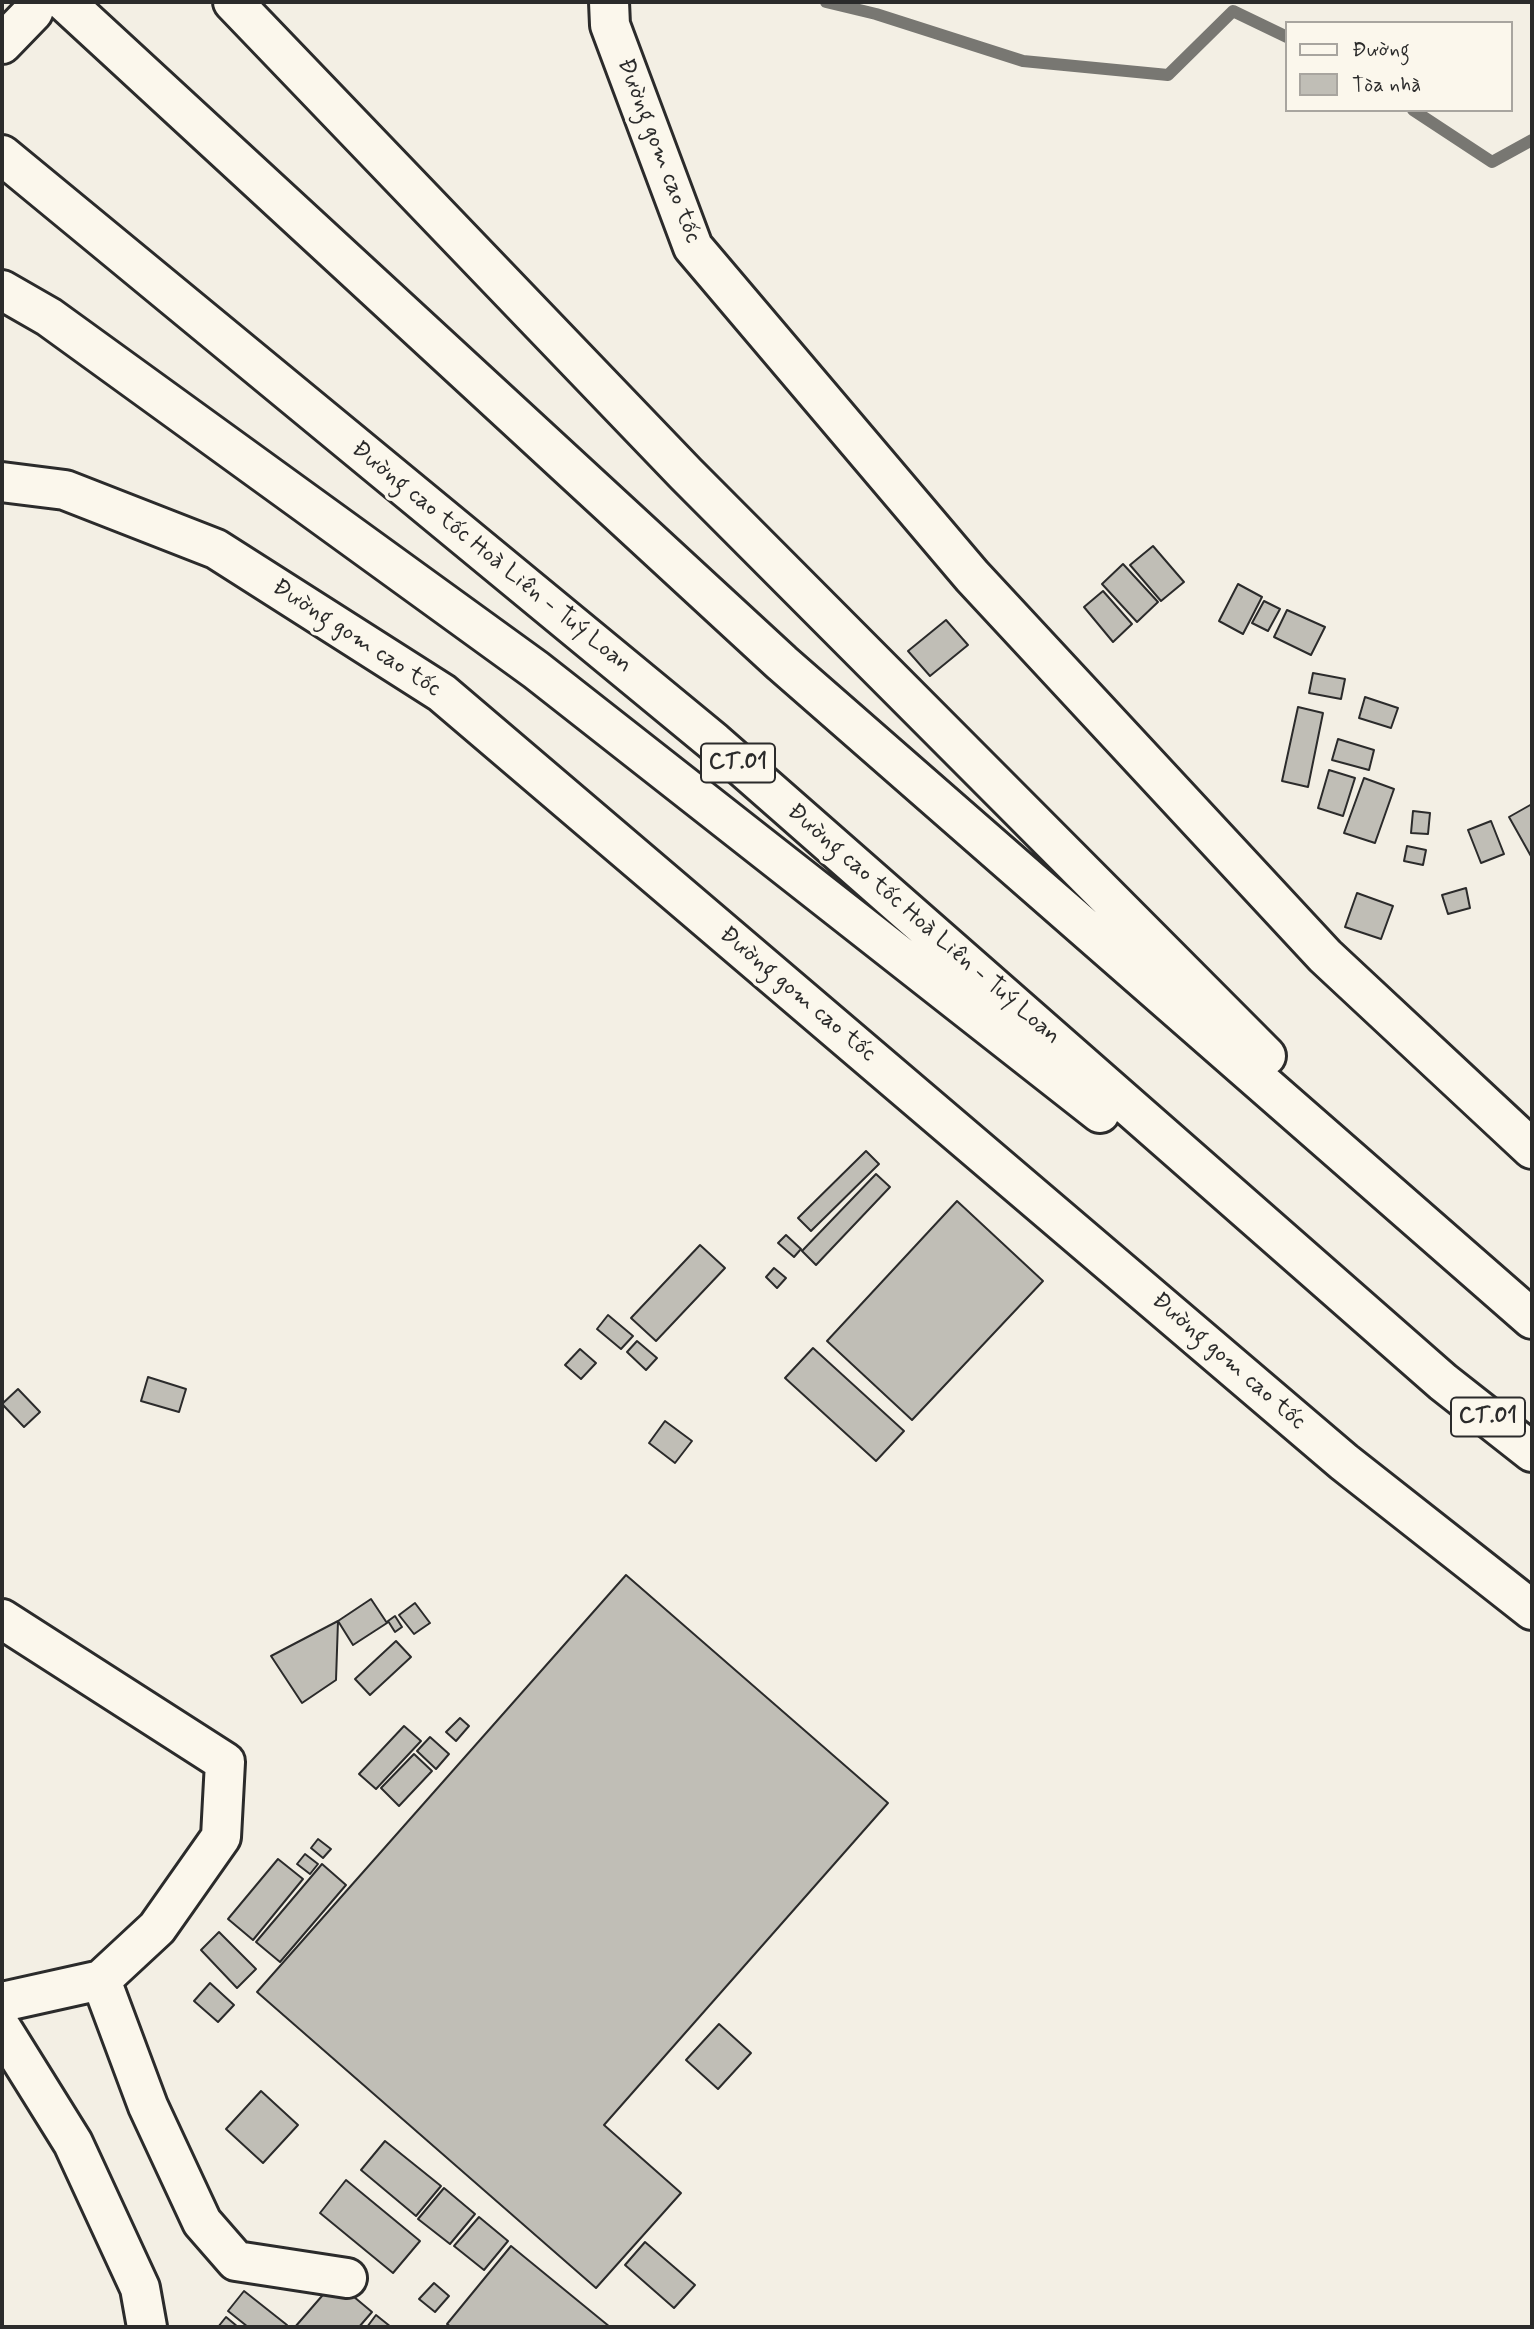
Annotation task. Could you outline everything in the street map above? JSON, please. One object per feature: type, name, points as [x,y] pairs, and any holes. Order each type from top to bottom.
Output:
[{"type":"main road","points":[[2,44],[33,12],[37,2]]},
{"type":"main road","points":[[65,2],[793,673],[1522,1311]]},
{"type":"main road","points":[[233,2],[686,474],[1522,1311]]},
{"type":"main road","name":"Đường gom cao tốc","points":[[609,2],[610,25],[693,247],[972,576],[1325,956],[1532,1149]]},
{"type":"main road","name":"Đường cao tốc Hoà Liên - Tuý Loan","points":[[8,161],[714,742],[1443,1382],[1532,1452]]},
{"type":"main road","points":[[2,290],[49,317],[536,670],[1443,1382]]},
{"type":"main road","name":"Đường gom cao tốc","points":[[2,482],[65,490],[216,550],[442,693],[1344,1462],[1532,1610]]},
{"type":"main road","points":[[2,1619],[225,1762],[221,1837],[157,1928],[101,1980],[2,2002]]},
{"type":"main road","points":[[101,1980],[148,2106],[202,2222],[236,2261],[347,2278]]},
{"type":"main road","points":[[2,2029],[73,2143],[140,2288],[147,2327]]},
{"type":"building","points":[[1153,546],[1184,582],[1161,601],[1130,565]]},
{"type":"building","points":[[1123,564],[1158,602],[1137,622],[1102,584]]},
{"type":"building","points":[[1238,584],[1262,597],[1243,634],[1219,621]]},
{"type":"building","points":[[1103,591],[1132,624],[1113,642],[1084,607]]},
{"type":"building","points":[[1264,601],[1280,609],[1268,631],[1252,623]]},
{"type":"building","points":[[1287,610],[1325,627],[1311,655],[1274,637]]},
{"type":"building","points":[[946,620],[968,645],[930,676],[908,651]]},
{"type":"building","points":[[1313,673],[1345,679],[1341,699],[1309,693]]},
{"type":"building","points":[[1365,697],[1398,708],[1391,728],[1359,718]]},
{"type":"building","points":[[1298,707],[1323,713],[1308,787],[1282,781]]},
{"type":"building","points":[[1338,739],[1374,750],[1369,770],[1332,760]]},
{"type":"building","points":[[1329,770],[1355,778],[1343,816],[1318,808]]},
{"type":"building","points":[[1364,778],[1394,789],[1375,843],[1344,833]]},
{"type":"building","points":[[1532,804],[1532,858],[1509,817]]},
{"type":"building","points":[[1413,811],[1430,813],[1428,834],[1411,833]]},
{"type":"building","points":[[1491,821],[1504,854],[1481,863],[1468,830]]},
{"type":"building","points":[[1407,846],[1426,850],[1423,865],[1404,861]]},
{"type":"building","points":[[1466,888],[1470,908],[1448,914],[1442,895]]},
{"type":"building","points":[[1357,893],[1393,906],[1381,939],[1345,927]]},
{"type":"building","points":[[866,1151],[879,1164],[811,1231],[798,1218]]},
{"type":"building","points":[[876,1174],[890,1187],[816,1265],[802,1251]]},
{"type":"building","points":[[957,1201],[1043,1281],[912,1420],[827,1341]]},
{"type":"building","points":[[786,1235],[801,1249],[794,1257],[778,1243]]},
{"type":"building","points":[[700,1245],[725,1268],[656,1341],[631,1318]]},
{"type":"building","points":[[774,1268],[786,1278],[777,1288],[766,1277]]},
{"type":"building","points":[[608,1315],[633,1336],[621,1349],[597,1329]]},
{"type":"building","points":[[637,1341],[657,1358],[646,1370],[627,1352]]},
{"type":"building","points":[[813,1348],[904,1431],[876,1461],[785,1378]]},
{"type":"building","points":[[580,1349],[596,1363],[581,1379],[565,1365]]},
{"type":"building","points":[[148,1377],[186,1389],[179,1412],[141,1401]]},
{"type":"building","points":[[18,1389],[40,1412],[24,1427],[2,1404]]},
{"type":"building","points":[[665,1421],[692,1441],[675,1463],[649,1443]]},
{"type":"building","points":[[626,1575],[888,1803],[604,2125],[681,2193],[596,2288],[257,1992]]},
{"type":"building","points":[[371,1599],[387,1623],[353,1645],[338,1621]]},
{"type":"building","points":[[415,1603],[430,1623],[414,1634],[399,1615]]},
{"type":"building","points":[[395,1616],[402,1627],[395,1632],[388,1621]]},
{"type":"building","points":[[338,1621],[336,1680],[302,1703],[271,1656]]},
{"type":"building","points":[[396,1641],[411,1657],[370,1695],[355,1679]]},
{"type":"building","points":[[460,1718],[469,1726],[456,1741],[446,1732]]},
{"type":"building","points":[[404,1726],[421,1741],[376,1789],[359,1774]]},
{"type":"building","points":[[430,1737],[449,1754],[436,1769],[417,1751]]},
{"type":"building","points":[[414,1754],[432,1771],[399,1806],[381,1788]]},
{"type":"building","points":[[318,1839],[331,1849],[323,1858],[311,1848]]},
{"type":"building","points":[[305,1854],[318,1864],[310,1874],[297,1864]]},
{"type":"building","points":[[278,1859],[303,1879],[253,1940],[228,1919]]},
{"type":"building","points":[[322,1864],[346,1885],[280,1962],[256,1942]]},
{"type":"building","points":[[219,1932],[256,1969],[237,1988],[201,1950]]},
{"type":"building","points":[[210,1983],[234,2005],[218,2022],[194,2001]]},
{"type":"building","points":[[719,2024],[751,2053],[718,2089],[686,2060]]},
{"type":"building","points":[[261,2091],[298,2125],[263,2163],[226,2129]]},
{"type":"building","points":[[385,2141],[441,2186],[416,2216],[361,2170]]},
{"type":"building","points":[[346,2180],[420,2241],[393,2273],[320,2213]]},
{"type":"building","points":[[444,2188],[475,2214],[450,2244],[418,2219]]},
{"type":"building","points":[[479,2217],[508,2241],[484,2270],[454,2246]]},
{"type":"building","points":[[645,2242],[695,2285],[674,2308],[625,2265]]},
{"type":"building","points":[[511,2246],[610,2327],[451,2327],[447,2324]]},
{"type":"building","points":[[335,2281],[372,2312],[359,2327],[295,2327]]},
{"type":"building","points":[[434,2283],[449,2296],[435,2312],[419,2299]]},
{"type":"building","points":[[244,2291],[287,2325],[286,2327],[248,2327],[228,2311]]},
{"type":"building","points":[[376,2315],[391,2327],[367,2327]]},
{"type":"building","points":[[226,2317],[238,2327],[218,2327]]},
{"type":"waterway","points":[[826,2],[876,14],[1023,61],[1168,75],[1233,11],[1286,37]]},
{"type":"waterway","points":[[1416,112],[1492,162],[1532,140]]}]
